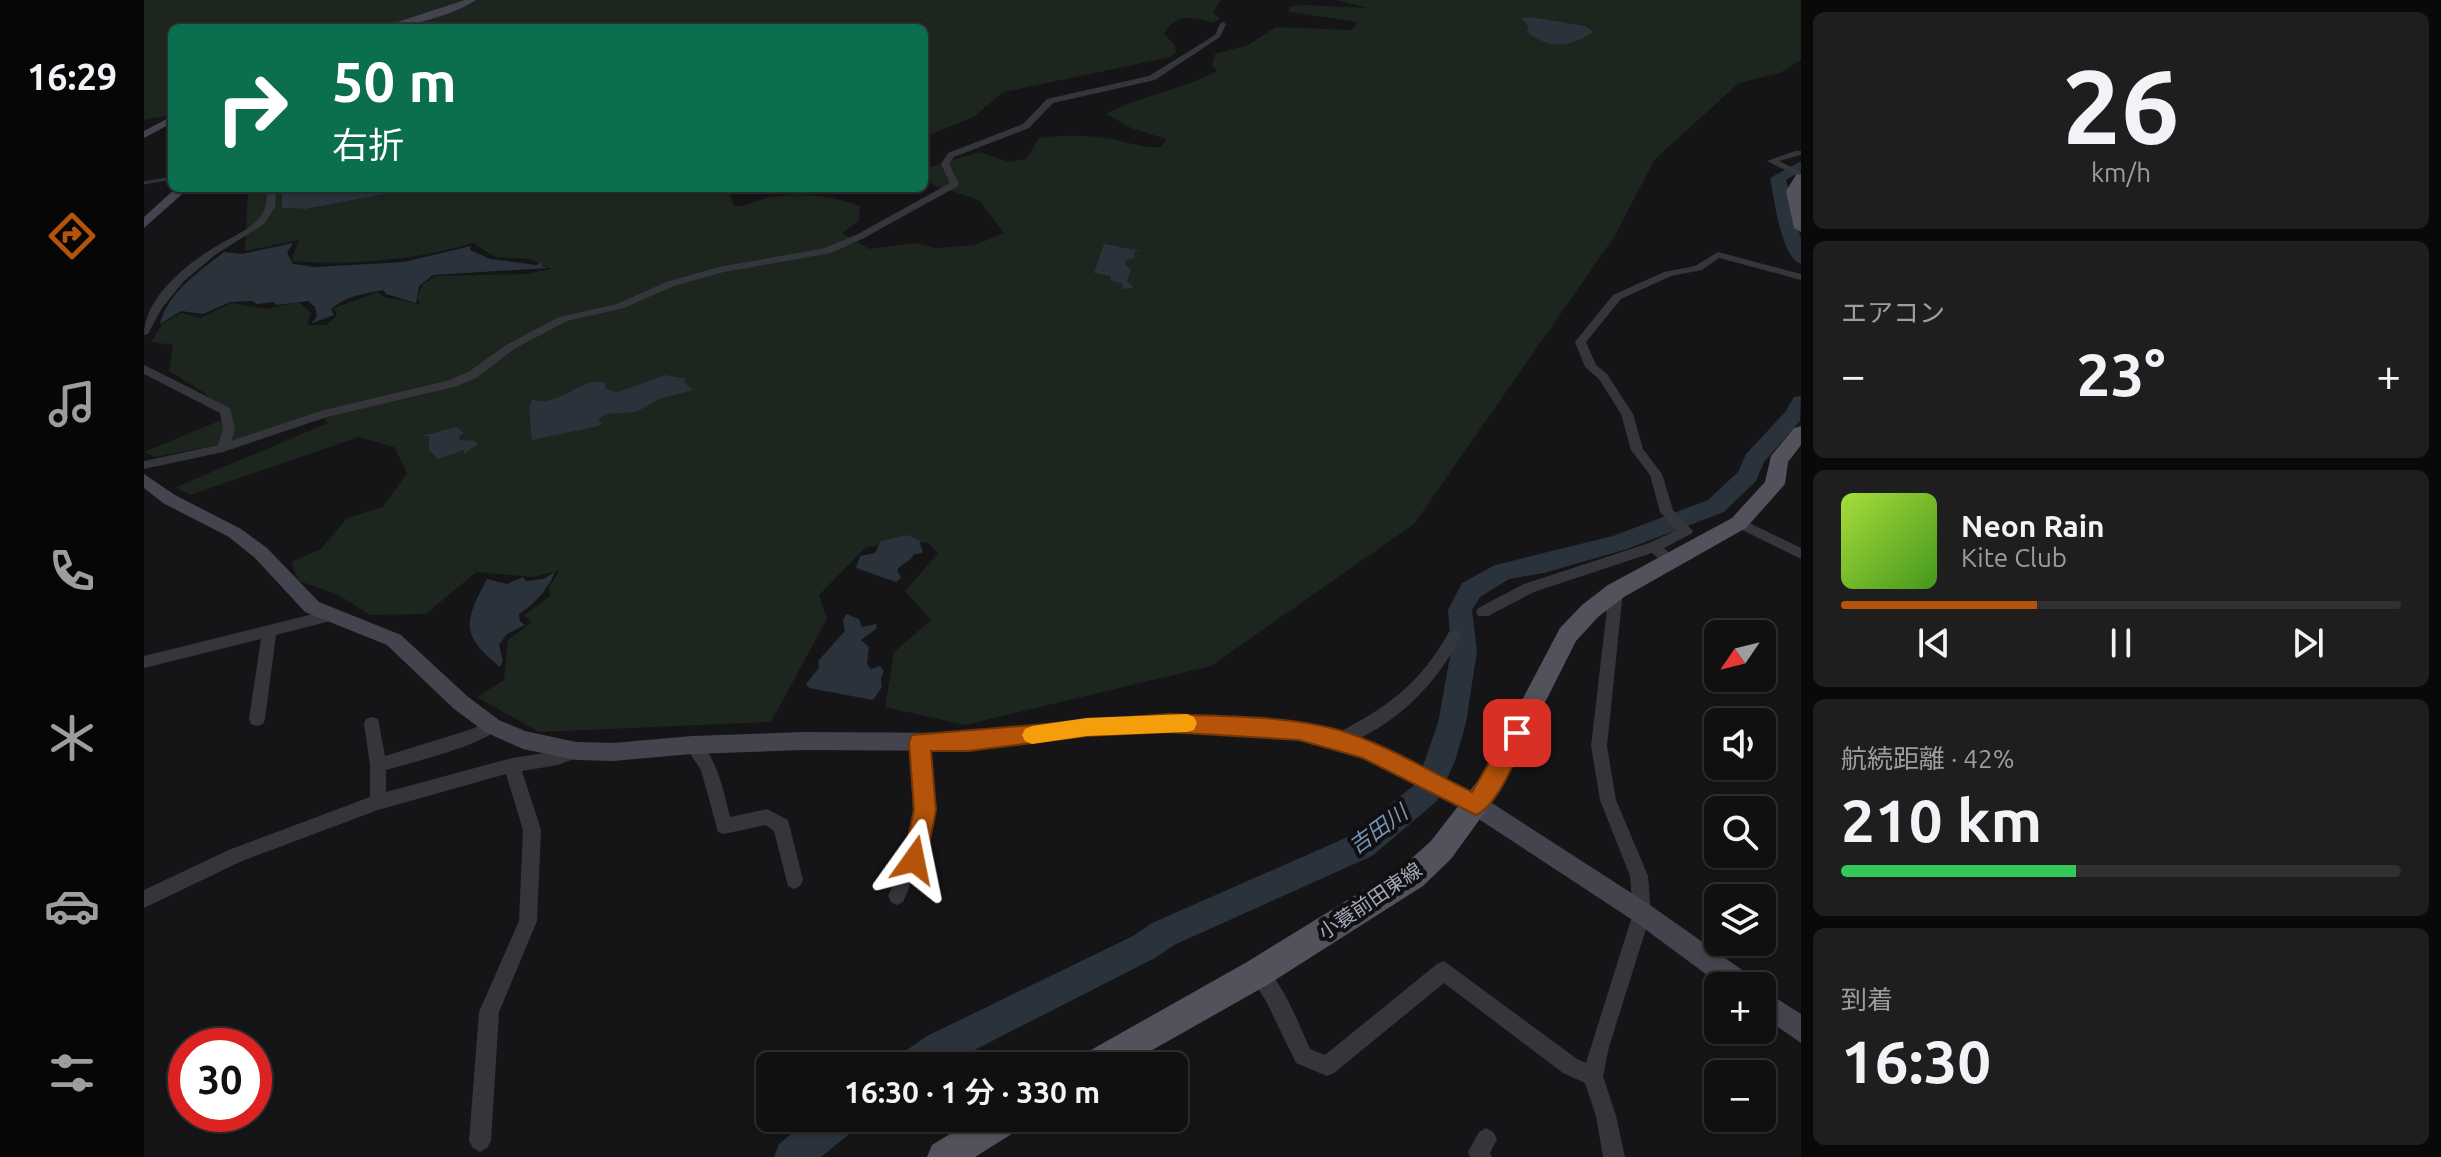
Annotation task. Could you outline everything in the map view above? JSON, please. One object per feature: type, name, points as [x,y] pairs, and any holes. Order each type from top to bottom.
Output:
[{"type":"main road","points":[[1800,175],[1793,191],[1801,228]]},
{"type":"main road","name":"小蓑前田東線","points":[[1118,1052],[1258,973],[1413,876],[1441,850],[1492,782],[1568,635],[1590,611],[1662,554],[1739,523],[1775,484],[1778,461],[1801,432]]},
{"type":"main road","points":[[944,1157],[984,1132]]},
{"type":"street","points":[[399,24],[438,14],[472,0]]},
{"type":"street","points":[[144,465],[223,448],[324,414],[454,383],[474,374],[510,347],[563,319],[620,306],[646,293],[710,272],[811,255],[844,245],[955,184],[945,164],[951,155],[1026,126],[1050,101],[1152,78],[1218,36],[1223,24]]},
{"type":"street","points":[[144,135],[168,121]]},
{"type":"street","points":[[1798,153],[1771,161],[1800,175]]},
{"type":"street","points":[[144,224],[179,192]]},
{"type":"street","points":[[144,332],[162,296],[217,250],[265,216],[271,206],[272,192]]},
{"type":"street","points":[[1483,612],[1529,588],[1662,554],[1686,531],[1667,512],[1656,474],[1637,450],[1627,414],[1603,377],[1591,367],[1580,342],[1617,297],[1668,274],[1698,268],[1718,255],[1798,276]]},
{"type":"street","points":[[144,369],[226,411],[229,429],[223,448]]},
{"type":"street","points":[[144,480],[169,499],[235,533],[261,553],[299,597],[312,607],[394,640],[460,702],[492,726],[523,740],[576,751],[613,752],[692,745],[968,742],[1087,727],[1168,723],[1299,731],[1339,740],[1395,762],[1441,785],[1642,913],[1724,972]]},
{"type":"street","points":[[1739,523],[1801,554]]},
{"type":"street","points":[[1614,1157],[1606,1116],[1593,1076],[1599,1047],[1642,913],[1639,876],[1608,800],[1599,746],[1616,591]]},
{"type":"street","points":[[144,662],[333,615]]},
{"type":"street","points":[[257,719],[269,631]]},
{"type":"street","points":[[1339,740],[1387,715],[1424,685],[1441,663],[1454,636]]},
{"type":"street","points":[[372,724],[378,765],[378,802]]},
{"type":"street","points":[[378,765],[476,735],[492,726]]},
{"type":"street","points":[[897,896],[914,860],[925,810],[919,742]]},
{"type":"street","points":[[692,745],[708,767],[724,826],[767,817],[782,826],[794,880]]},
{"type":"street","points":[[144,899],[237,855],[378,802],[512,765],[558,758],[576,751]]},
{"type":"street","points":[[480,1141],[489,1012],[528,921],[532,830],[512,765]]},
{"type":"street","points":[[1258,973],[1273,994],[1303,1056],[1327,1066],[1444,971],[1570,1066],[1593,1076]]},
{"type":"street","points":[[1776,1011],[1801,1030]]},
{"type":"shaded area","points":[[144,0],[1221,0],[1213,12],[1220,19],[1212,23],[1185,18],[1169,27],[1164,34],[1174,44],[1176,52],[1171,57],[1004,92],[973,117],[928,135],[928,24],[168,24],[168,116],[144,120]]},
{"type":"shaded area","points":[[1336,0],[1801,0],[1801,60],[1780,73],[1739,83],[1655,159],[1614,237],[1414,524],[1211,666],[965,725],[885,707],[894,652],[931,620],[905,591],[938,553],[928,542],[866,547],[819,595],[827,619],[771,722],[539,732],[477,697],[504,680],[508,640],[532,622],[524,615],[550,596],[549,587],[559,571],[533,577],[476,572],[426,614],[370,615],[337,594],[299,581],[291,562],[321,549],[347,518],[383,507],[407,473],[394,447],[359,437],[190,495],[176,487],[328,423],[319,411],[236,441],[155,457],[144,452],[231,416],[203,392],[169,371],[173,345],[151,342],[162,324],[181,313],[200,318],[231,303],[266,309],[299,302],[311,313],[307,325],[327,325],[337,315],[334,308],[378,292],[384,297],[420,304],[417,297],[423,284],[436,276],[526,274],[551,269],[530,259],[495,257],[473,243],[429,254],[360,262],[291,261],[299,240],[245,251],[248,192],[282,192],[282,208],[306,209],[395,192],[724,192],[730,194],[734,206],[782,195],[805,195],[828,197],[860,206],[859,220],[842,233],[869,249],[915,243],[936,248],[975,245],[1004,233],[979,200],[933,185],[928,178],[930,167],[979,152],[1009,162],[1026,159],[1039,138],[1048,137],[1093,137],[1162,147],[1166,139],[1131,128],[1106,114],[1217,71],[1212,65],[1215,54],[1248,45],[1276,27],[1351,30],[1358,22],[1289,12],[1289,7],[1368,8]]},
{"type":"shaded area","points":[[1521,18],[1585,26],[1593,32],[1577,41],[1552,44],[1527,32],[1529,28]]},
{"type":"shaded area","points":[[282,192],[395,192],[306,209],[282,208]]},
{"type":"shaded area","points":[[293,243],[287,253],[293,264],[315,267],[404,262],[471,246],[470,250],[490,259],[536,265],[543,262],[542,266],[548,268],[433,275],[419,286],[416,303],[386,294],[383,290],[362,294],[336,305],[331,310],[334,315],[312,323],[317,316],[315,307],[308,301],[277,305],[252,301],[230,302],[203,314],[181,311],[160,324],[177,292],[224,252],[242,254]]},
{"type":"shaded area","points":[[1104,244],[1141,251],[1134,252],[1135,258],[1127,260],[1125,264],[1131,270],[1127,281],[1134,288],[1123,289],[1123,284],[1111,280],[1111,276],[1094,273]]},
{"type":"shaded area","points":[[665,375],[686,379],[684,382],[693,390],[659,399],[636,412],[607,414],[599,419],[602,423],[599,426],[532,440],[529,408],[532,399],[551,400],[597,382],[606,383],[605,388],[615,392],[621,391]]},
{"type":"shaded area","points":[[457,427],[464,433],[469,431],[459,436],[460,440],[476,441],[477,445],[464,454],[464,450],[438,459],[429,450],[429,436],[421,436]]},
{"type":"shaded area","points":[[907,535],[919,540],[923,553],[914,554],[897,570],[901,578],[896,582],[856,568],[860,556],[875,553],[881,541]]},
{"type":"shaded area","points":[[555,572],[541,595],[519,614],[520,621],[525,625],[507,634],[499,645],[503,661],[500,667],[478,646],[470,627],[470,617],[487,579],[507,584],[523,577],[526,581],[543,579]]},
{"type":"shaded area","points":[[846,614],[859,619],[862,627],[876,624],[877,628],[861,640],[869,647],[867,664],[871,669],[880,666],[884,671],[882,687],[873,700],[809,688],[806,684],[819,668],[818,661],[845,631],[843,621]]},
{"type":"waterway","name":"吉田川","points":[[1801,165],[1778,178],[1788,228],[1801,259]]},
{"type":"waterway","points":[[144,183],[168,179]]},
{"type":"waterway","name":"吉田川","points":[[933,1052],[1144,947],[1163,934],[1361,846],[1427,792],[1441,761],[1452,723],[1464,651],[1460,610],[1471,590],[1503,571],[1544,564],[1619,543],[1716,506],[1748,476],[1754,459],[1793,416],[1801,402]]},
{"type":"waterway","name":"吉田川","points":[[792,1157],[823,1132]]},
{"type":"slow traffic","points":[[1032,735],[1087,727],[1187,723]]},
{"type":"route","points":[[914,860],[925,810],[919,742],[968,742],[1087,727],[1168,723],[1299,731],[1339,740],[1395,762],[1476,805],[1492,782],[1517,733]]}]
